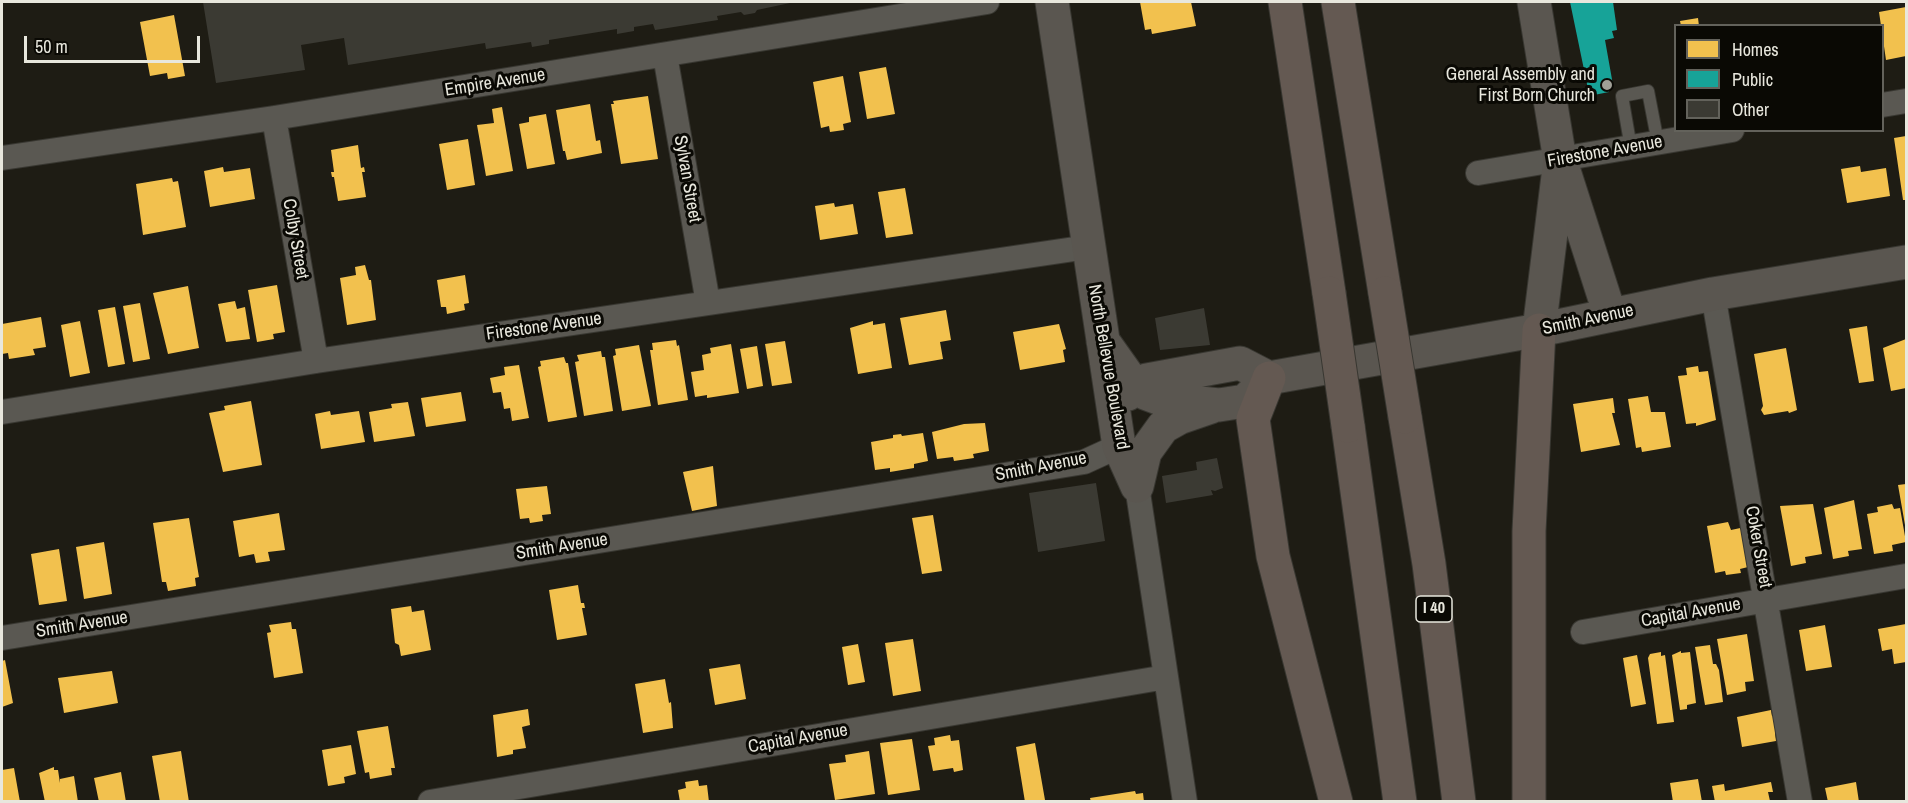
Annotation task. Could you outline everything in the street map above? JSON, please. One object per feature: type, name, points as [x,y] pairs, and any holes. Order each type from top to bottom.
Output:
[{"type":"highway","points":[[1285,2],[1329,293],[1400,801]]},
{"type":"highway","name":"I 40","points":[[1338,2],[1429,564],[1459,801]]},
{"type":"highway","points":[[1529,801],[1529,531],[1539,330]]},
{"type":"highway","points":[[1269,378],[1253,419],[1273,556],[1336,801]]},
{"type":"main road","name":"North Bellevue Boulevard","points":[[1052,2],[1117,435],[1137,486]]},
{"type":"main road","points":[[1534,2],[1560,160],[1610,315]]},
{"type":"main road","points":[[1539,330],[1560,160]]},
{"type":"main road","name":"Smith Avenue","points":[[1269,378],[1539,330],[1713,294],[1906,262]]},
{"type":"main road","points":[[1103,341],[1135,386],[1161,399],[1219,405]]},
{"type":"main road","points":[[1117,435],[1125,400],[1135,386],[1147,380],[1240,363],[1269,378],[1245,401],[1219,405],[1179,418],[1163,428],[1145,452],[1137,486]]},
{"type":"street","name":"Empire Avenue","points":[[2,158],[274,118],[987,2]]},
{"type":"street","name":"Sylvan Street","points":[[665,56],[708,303]]},
{"type":"street","points":[[1884,105],[1906,101]]},
{"type":"street","name":"Colby Street","points":[[274,118],[316,361]]},
{"type":"street","name":"Firestone Avenue","points":[[1478,173],[1721,132]]},
{"type":"street","name":"Firestone Avenue","points":[[2,412],[316,361],[1088,247]]},
{"type":"street","name":"Coker Street","points":[[1713,294],[1800,801]]},
{"type":"street","name":"Smith Avenue","points":[[2,638],[1084,462],[1117,435]]},
{"type":"street","name":"North Bellevue Boulevard","points":[[1137,486],[1185,801]]},
{"type":"street","name":"Capital Avenue","points":[[1583,632],[1906,576]]},
{"type":"street","name":"Capital Avenue","points":[[430,801],[1166,677]]},
{"type":"lane","points":[[1631,148],[1622,96],[1648,91],[1658,143]]},
{"type":"building: Homes","points":[[1140,2],[1191,2],[1196,26],[1152,34],[1151,29],[1145,30]]},
{"type":"building: Homes","points":[[1906,7],[1906,56],[1886,60],[1884,24],[1881,24],[1879,12]]},
{"type":"building: Homes","points":[[174,15],[185,76],[168,79],[167,73],[150,76],[140,22]]},
{"type":"building: Homes","points":[[1698,18],[1699,24],[1681,24],[1680,21]]},
{"type":"building: Homes","points":[[886,67],[895,114],[867,119],[859,72]]},
{"type":"building: Homes","points":[[843,76],[851,122],[843,124],[844,130],[830,132],[829,126],[821,128],[813,82]]},
{"type":"building: Homes","points":[[648,96],[658,159],[621,164],[611,104],[614,104],[613,101]]},
{"type":"building: Homes","points":[[590,104],[596,141],[600,140],[602,153],[567,160],[565,151],[563,151],[556,110]]},
{"type":"building: Homes","points":[[502,107],[513,171],[486,176],[477,125],[494,123],[492,109]]},
{"type":"building: Homes","points":[[546,114],[555,164],[527,169],[519,124],[529,122],[529,117]]},
{"type":"building: Homes","points":[[1906,136],[1906,200],[1903,200],[1894,138]]},
{"type":"building: Homes","points":[[468,139],[475,185],[447,190],[439,144]]},
{"type":"building: Homes","points":[[358,145],[361,168],[364,167],[365,172],[362,172],[366,197],[338,201],[331,172],[334,172],[331,150]]},
{"type":"building: Homes","points":[[1860,166],[1861,172],[1886,168],[1890,196],[1847,203],[1841,169]]},
{"type":"building: Homes","points":[[223,167],[224,172],[250,168],[255,199],[210,207],[204,171]]},
{"type":"building: Homes","points":[[172,178],[173,182],[178,181],[186,227],[143,235],[136,184]]},
{"type":"building: Homes","points":[[905,188],[913,234],[886,238],[878,192]]},
{"type":"building: Homes","points":[[834,203],[835,207],[853,204],[858,234],[820,240],[815,206]]},
{"type":"building: Homes","points":[[365,265],[369,280],[371,280],[376,320],[347,325],[340,278],[356,275],[355,267]]},
{"type":"building: Homes","points":[[465,275],[469,303],[464,304],[465,310],[447,314],[446,307],[441,307],[437,280]]},
{"type":"building: Homes","points":[[277,285],[285,332],[273,334],[274,339],[257,342],[248,290]]},
{"type":"building: Homes","points":[[188,286],[199,348],[168,354],[153,293]]},
{"type":"building: Homes","points":[[235,301],[237,309],[245,307],[250,339],[226,342],[218,304]]},
{"type":"building: Homes","points":[[140,303],[150,359],[133,362],[123,306]]},
{"type":"building: Homes","points":[[115,307],[125,364],[108,367],[98,310]]},
{"type":"building: Homes","points":[[946,310],[951,340],[940,342],[943,359],[909,365],[900,318]]},
{"type":"building: Homes","points":[[41,317],[46,347],[33,349],[35,355],[9,359],[8,353],[2,354],[2,324]]},
{"type":"building: Homes","points":[[80,321],[90,373],[70,377],[61,325]]},
{"type":"building: Homes","points":[[873,321],[873,325],[885,323],[892,368],[858,374],[850,328]]},
{"type":"building: Homes","points":[[1059,324],[1066,349],[1063,350],[1065,362],[1020,370],[1013,332]]},
{"type":"building: Homes","points":[[1867,326],[1874,381],[1859,383],[1849,329]]},
{"type":"building: Homes","points":[[1906,339],[1906,388],[1891,391],[1883,348]]},
{"type":"building: Homes","points":[[676,340],[677,346],[679,345],[688,400],[658,405],[650,350],[653,350],[652,343]]},
{"type":"building: Homes","points":[[785,341],[792,383],[772,386],[765,344]]},
{"type":"building: Homes","points":[[731,344],[739,393],[707,398],[707,395],[695,397],[691,372],[704,370],[702,355],[711,353],[710,348]]},
{"type":"building: Homes","points":[[639,345],[651,406],[622,411],[613,356],[616,355],[615,349]]},
{"type":"building: Homes","points":[[757,346],[763,386],[747,389],[740,349]]},
{"type":"building: Homes","points":[[1786,348],[1797,410],[1764,415],[1761,410],[1763,406],[1754,354]]},
{"type":"building: Homes","points":[[601,351],[602,357],[605,357],[613,411],[584,416],[575,362],[579,361],[577,355]]},
{"type":"building: Homes","points":[[564,357],[568,363],[577,417],[548,422],[538,367],[541,366],[540,361]]},
{"type":"building: Homes","points":[[519,365],[529,418],[512,421],[510,408],[504,409],[501,392],[493,393],[490,378],[505,375],[504,367]]},
{"type":"building: Homes","points":[[1698,366],[1699,372],[1708,371],[1716,420],[1696,426],[1696,423],[1686,424],[1678,376],[1687,375],[1686,368]]},
{"type":"building: Homes","points":[[461,392],[466,421],[426,427],[421,398]]},
{"type":"building: Homes","points":[[1648,396],[1651,412],[1665,412],[1671,447],[1642,452],[1641,447],[1636,448],[1628,399]]},
{"type":"building: Homes","points":[[1613,398],[1615,413],[1612,413],[1620,445],[1581,452],[1573,404]]},
{"type":"building: Homes","points":[[251,401],[262,465],[223,472],[209,413],[225,410],[224,406]]},
{"type":"building: Homes","points":[[408,402],[415,436],[374,442],[369,412],[392,408],[391,404]]},
{"type":"building: Homes","points":[[330,411],[331,415],[359,411],[365,442],[321,449],[315,414]]},
{"type":"building: Homes","points":[[985,423],[989,451],[973,454],[974,458],[954,461],[953,457],[937,459],[932,432],[964,424]]},
{"type":"building: Homes","points":[[923,433],[928,461],[914,464],[914,468],[890,472],[890,468],[875,470],[871,442],[893,438],[893,435]]},
{"type":"building: Homes","points":[[713,466],[717,506],[692,511],[683,472]]},
{"type":"building: Homes","points":[[1906,484],[1906,525],[1905,525],[1898,485]]},
{"type":"building: Homes","points":[[547,486],[551,514],[542,515],[543,521],[530,523],[529,518],[520,519],[516,489]]},
{"type":"building: Homes","points":[[1854,500],[1862,549],[1848,551],[1849,556],[1833,559],[1824,508]]},
{"type":"building: Homes","points":[[1813,504],[1822,554],[1805,557],[1806,563],[1791,566],[1780,506]]},
{"type":"building: Homes","points":[[1892,504],[1894,509],[1900,508],[1906,542],[1892,545],[1893,551],[1874,554],[1867,514],[1878,512],[1877,507]]},
{"type":"building: Homes","points":[[279,513],[285,550],[268,552],[270,561],[256,563],[254,554],[239,557],[233,521]]},
{"type":"building: Homes","points":[[933,515],[942,571],[922,574],[912,518]]},
{"type":"building: Homes","points":[[189,518],[199,577],[195,578],[196,586],[168,591],[166,582],[162,582],[153,523]]},
{"type":"building: Homes","points":[[1728,522],[1731,530],[1745,527],[1752,566],[1740,569],[1741,573],[1726,575],[1725,571],[1715,573],[1707,526]]},
{"type":"building: Homes","points":[[104,542],[112,594],[84,599],[76,547]]},
{"type":"building: Homes","points":[[59,549],[67,601],[39,605],[31,554]]},
{"type":"building: Homes","points":[[578,585],[581,603],[584,603],[585,608],[582,608],[587,635],[557,640],[549,590]]},
{"type":"building: Homes","points":[[411,606],[412,612],[424,610],[431,650],[401,656],[399,645],[395,643],[391,609]]},
{"type":"building: Homes","points":[[291,622],[292,629],[296,629],[303,673],[274,678],[267,633],[271,632],[269,625]]},
{"type":"building: Homes","points":[[1906,624],[1906,662],[1894,664],[1892,649],[1882,651],[1878,629]]},
{"type":"building: Homes","points":[[1825,625],[1832,667],[1806,671],[1799,630]]},
{"type":"building: Homes","points":[[1747,634],[1754,681],[1745,682],[1746,691],[1727,695],[1717,639]]},
{"type":"building: Homes","points":[[913,639],[921,691],[893,696],[885,643]]},
{"type":"building: Homes","points":[[858,644],[865,682],[848,685],[842,647]]},
{"type":"building: Homes","points":[[1710,645],[1713,664],[1716,664],[1719,670],[1723,702],[1705,705],[1695,647]]},
{"type":"building: Homes","points":[[1681,651],[1681,653],[1690,652],[1696,703],[1687,705],[1687,709],[1680,710],[1672,655]]},
{"type":"building: Homes","points":[[1661,652],[1661,656],[1665,655],[1674,722],[1657,724],[1648,658],[1650,654]]},
{"type":"building: Homes","points":[[1637,655],[1646,704],[1631,707],[1623,658]]},
{"type":"building: Homes","points":[[5,660],[13,703],[2,707],[2,661]]},
{"type":"building: Homes","points":[[740,664],[746,699],[715,705],[709,669]]},
{"type":"building: Homes","points":[[112,671],[118,703],[64,713],[58,678]]},
{"type":"building: Homes","points":[[665,679],[669,703],[671,702],[673,728],[643,733],[635,684]]},
{"type":"building: Homes","points":[[528,709],[530,725],[522,727],[526,748],[513,750],[513,754],[497,757],[493,715]]},
{"type":"building: Homes","points":[[1771,710],[1772,716],[1778,715],[1781,732],[1775,733],[1776,741],[1742,747],[1737,717]]},
{"type":"building: Homes","points":[[388,726],[395,768],[391,768],[392,775],[370,779],[369,772],[365,773],[357,731]]},
{"type":"building: Homes","points":[[950,735],[951,741],[959,740],[963,770],[954,772],[953,768],[933,771],[928,746],[935,745],[934,738]]},
{"type":"building: Homes","points":[[912,739],[920,790],[888,795],[880,743]]},
{"type":"building: Homes","points":[[1035,743],[1045,800],[1025,802],[1016,747]]},
{"type":"building: Homes","points":[[351,745],[356,774],[344,777],[345,783],[328,786],[322,750]]},
{"type":"building: Homes","points":[[181,751],[189,802],[160,802],[152,756]]},
{"type":"building: Homes","points":[[869,751],[875,794],[835,800],[829,764],[846,762],[845,755]]},
{"type":"building: Homes","points":[[54,767],[54,770],[58,770],[60,783],[60,779],[74,776],[78,802],[45,802],[39,773]]},
{"type":"building: Homes","points":[[14,768],[20,802],[2,802],[2,770]]},
{"type":"building: Homes","points":[[121,772],[126,802],[99,802],[94,778]]},
{"type":"building: Homes","points":[[1698,779],[1702,802],[1673,802],[1670,783]]},
{"type":"building: Homes","points":[[698,780],[699,786],[707,785],[709,802],[680,802],[678,790],[686,788],[685,782]]},
{"type":"building: Homes","points":[[1771,782],[1773,792],[1768,792],[1770,801],[1715,802],[1712,786],[1724,784],[1725,791]]},
{"type":"building: Homes","points":[[1856,782],[1859,802],[1828,802],[1825,788]]},
{"type":"building: Homes","points":[[1135,791],[1136,794],[1143,793],[1144,802],[1091,802],[1090,798]]},
{"type":"building: Public","points":[[1570,2],[1613,2],[1617,30],[1612,31],[1614,38],[1605,40],[1613,85],[1608,86],[1609,92],[1594,95],[1593,88],[1588,89]]},
{"type":"building: Other","points":[[203,2],[790,3],[757,10],[755,13],[744,15],[741,12],[717,16],[718,20],[655,30],[653,24],[634,27],[634,31],[617,34],[617,29],[549,40],[549,44],[532,47],[531,42],[486,49],[485,43],[348,65],[344,38],[301,45],[305,70],[216,83]]},
{"type":"building: Other","points":[[1204,308],[1210,345],[1160,350],[1155,318]]},
{"type":"building: Other","points":[[1217,458],[1223,488],[1211,490],[1213,495],[1166,503],[1162,476],[1197,470],[1196,462]]},
{"type":"building: Other","points":[[1096,483],[1105,541],[1038,552],[1029,493]]},
{"type":"place","name":"General Assembly and First Born Church","points":[[1607,85]]}]
